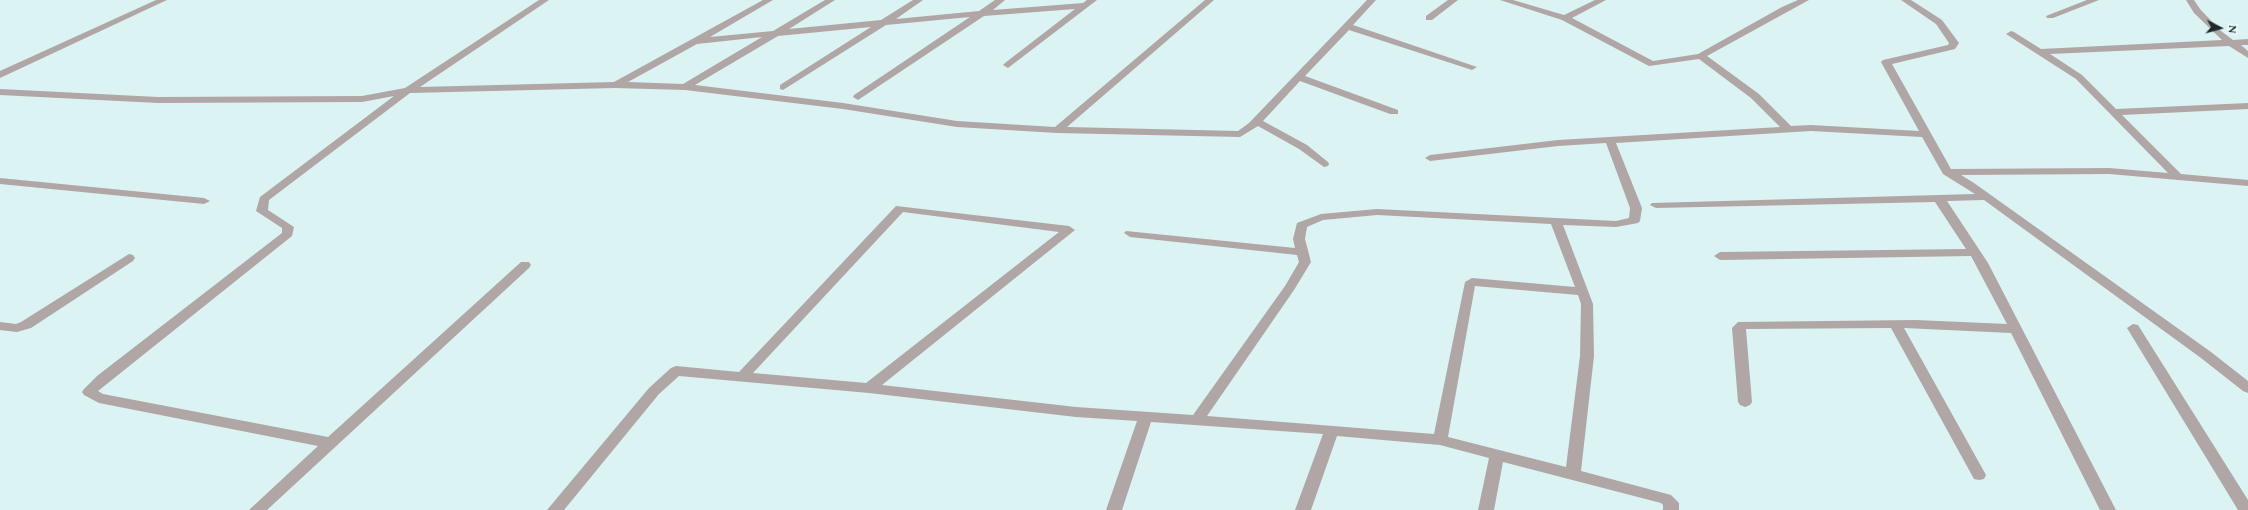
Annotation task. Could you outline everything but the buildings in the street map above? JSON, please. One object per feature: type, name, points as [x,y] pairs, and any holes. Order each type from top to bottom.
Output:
[{"type":"street","points":[[0,75],[163,0]]},
{"type":"street","points":[[330,443],[99,398],[89,392],[102,379],[288,234],[288,227],[262,211],[264,199],[408,90],[545,0]]},
{"type":"street","points":[[615,85],[769,0]]},
{"type":"street","points":[[685,87],[832,0]]},
{"type":"street","points":[[783,87],[919,0]]},
{"type":"street","points":[[858,97],[1001,0]]},
{"type":"street","points":[[1008,64],[1093,0]]},
{"type":"street","points":[[1057,130],[1210,0]]},
{"type":"street","points":[[0,92],[158,100],[362,100],[408,90],[615,85],[685,87],[843,106],[956,124],[1057,130],[1240,134],[1256,121],[1372,0]]},
{"type":"street","points":[[1429,18],[1453,0]]},
{"type":"street","points":[[1504,0],[1565,18],[1652,64],[1701,56],[1785,9],[1805,0]]},
{"type":"street","points":[[1565,18],[1602,0]]},
{"type":"street","points":[[1905,0],[1939,22],[1954,43],[1952,47],[1886,62],[1947,172],[1986,197],[2200,350],[2248,388]]},
{"type":"street","points":[[2050,16],[2095,0]]},
{"type":"street","points":[[2190,0],[2196,11],[2212,27],[2248,55]]},
{"type":"street","points":[[695,41],[982,13],[1085,6]]},
{"type":"street","points":[[1347,26],[1472,67]]},
{"type":"street","points":[[2011,34],[2079,77],[2178,177]]},
{"type":"street","points":[[2040,52],[2248,42]]},
{"type":"street","points":[[1701,56],[1755,96],[1788,129]]},
{"type":"street","points":[[1299,77],[1394,112]]},
{"type":"street","points":[[2114,112],[2248,106]]},
{"type":"street","points":[[1256,121],[1303,147],[1324,164]]},
{"type":"street","points":[[1430,158],[1558,143],[1788,129],[1811,128],[1925,134]]},
{"type":"street","points":[[1196,421],[1290,287],[1305,262],[1299,239],[1301,226],[1321,217],[1377,212],[1616,224],[1634,221],[1636,208],[1610,140]]},
{"type":"street","points":[[1947,172],[2109,172],[2248,182]]},
{"type":"street","points":[[0,181],[204,201]]},
{"type":"street","points":[[1938,197],[1975,252],[2108,510]]},
{"type":"street","points":[[1656,205],[1986,197]]},
{"type":"street","points":[[743,376],[900,208],[1069,230],[869,388]]},
{"type":"street","points":[[1556,221],[1587,304],[1587,356],[1573,473]]},
{"type":"street","points":[[1130,233],[1302,252]]},
{"type":"street","points":[[1720,256],[1975,252]]},
{"type":"street","points":[[0,326],[16,328],[26,325],[129,258]]},
{"type":"street","points":[[258,510],[525,264]]},
{"type":"street","points":[[1440,440],[1469,285],[1472,282],[1583,292]]},
{"type":"street","points":[[1745,402],[1738,328],[1743,325],[1895,324],[2014,329]]},
{"type":"street","points":[[1895,324],[1979,475]]},
{"type":"street","points":[[2133,328],[2246,510]]},
{"type":"street","points":[[555,510],[654,391],[676,371],[869,388],[1076,412],[1332,430],[1440,440],[1573,473],[1666,499],[1671,503],[1671,510]]},
{"type":"street","points":[[1114,510],[1146,417]]},
{"type":"street","points":[[1304,510],[1332,430]]},
{"type":"street","points":[[1486,510],[1497,454]]}]
